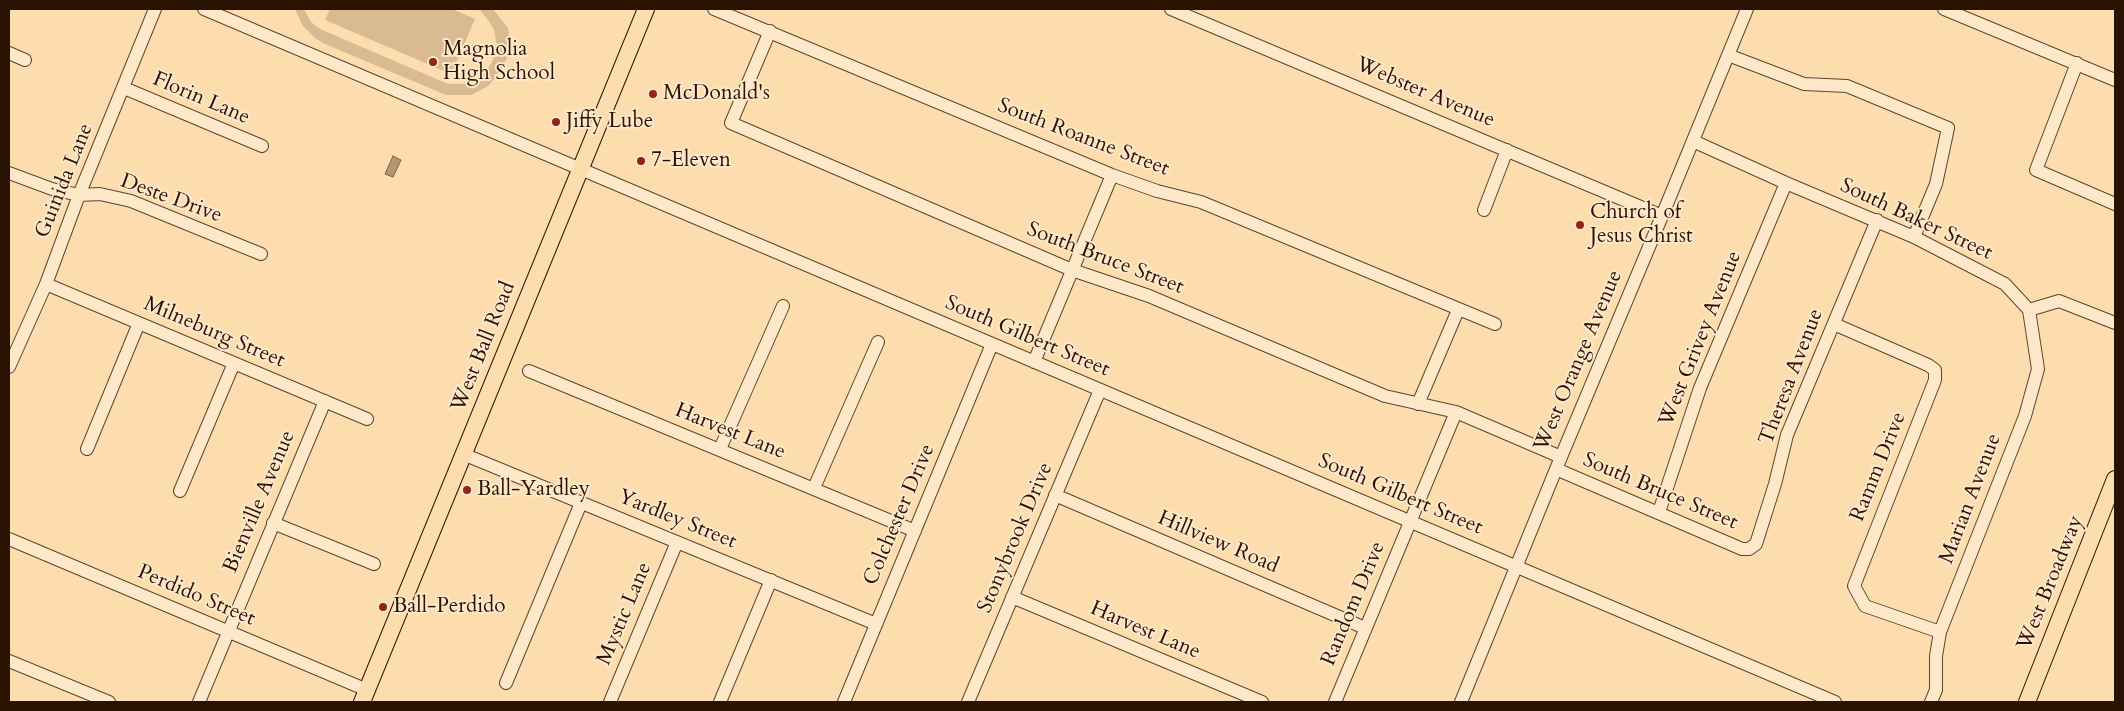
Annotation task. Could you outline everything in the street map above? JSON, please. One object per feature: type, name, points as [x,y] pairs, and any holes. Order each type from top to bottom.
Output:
[{"type":"main road","name":"West Ball Road","points":[[364,696],[646,9]]},
{"type":"main road","name":"West Broadway","points":[[2026,702],[2115,479]]},
{"type":"street","name":"Guinida Lane","points":[[9,367],[46,284],[79,195],[155,9]]},
{"type":"street","name":"South Gilbert Street","points":[[204,9],[1835,702]]},
{"type":"street","name":"South Roanne Street","points":[[714,9],[1112,175],[1157,191],[1201,202],[1495,324]]},
{"type":"street","name":"Webster Avenue","points":[[1171,9],[1662,216]]},
{"type":"street","name":"West Orange Avenue","points":[[1462,702],[1558,463],[1747,9]]},
{"type":"street","points":[[1944,9],[2115,80]]},
{"type":"street","name":"South Bruce Street","points":[[770,31],[731,124],[1072,270],[1149,296],[1384,396],[1456,412],[1659,512],[1742,549],[1750,549]]},
{"type":"street","points":[[9,53],[25,60]]},
{"type":"street","points":[[1728,55],[1804,84],[1847,86],[1948,128],[1936,184],[1914,237]]},
{"type":"street","points":[[2077,63],[2036,170],[2115,204]]},
{"type":"street","name":"Florin Lane","points":[[124,88],[262,146]]},
{"type":"street","name":"South Baker Street","points":[[1693,141],[1914,237],[2005,284],[2029,310]]},
{"type":"street","points":[[1484,210],[1507,150]]},
{"type":"street","name":"Deste Drive","points":[[9,173],[52,189],[79,195],[100,194],[131,202],[261,254]]},
{"type":"street","points":[[1034,362],[1112,175]]},
{"type":"street","name":"West Grivey Avenue","points":[[1659,512],[1700,388],[1786,183]]},
{"type":"street","name":"Theresa Avenue","points":[[1750,549],[1759,538],[1787,435],[1877,220]]},
{"type":"street","name":"Milneburg Street","points":[[46,284],[367,419]]},
{"type":"street","points":[[2029,310],[2060,301],[2115,323]]},
{"type":"street","points":[[720,449],[783,306]]},
{"type":"street","points":[[1418,404],[1458,310]]},
{"type":"street","name":"Marian Avenue","points":[[1931,702],[1936,690],[1936,656],[1940,632],[2025,416],[2038,369],[2029,310]]},
{"type":"street","points":[[87,449],[139,323]]},
{"type":"street","name":"Ramm Drive","points":[[1834,324],[1928,365],[1935,370],[1935,380],[1854,586],[1865,606],[1940,632]]},
{"type":"street","points":[[814,488],[878,342]]},
{"type":"street","name":"Colchester Drive","points":[[844,702],[992,344]]},
{"type":"street","points":[[180,491],[234,363]]},
{"type":"street","name":"Harvest Lane","points":[[529,371],[915,531]]},
{"type":"street","name":"Stonybrook Drive","points":[[972,701],[1012,597],[1100,390]]},
{"type":"street","name":"Bienville Avenue","points":[[199,702],[325,401]]},
{"type":"street","name":"Random Drive","points":[[1334,702],[1456,412]]},
{"type":"street","name":"Yardley Street","points":[[464,454],[876,624]]},
{"type":"street","name":"Hillview Road","points":[[1055,496],[1365,628]]},
{"type":"street","points":[[506,683],[581,502]]},
{"type":"street","points":[[273,523],[374,564]]},
{"type":"street","name":"Perdido Street","points":[[9,539],[228,631],[364,696]]},
{"type":"street","name":"Mystic Lane","points":[[610,702],[677,542]]},
{"type":"street","points":[[720,702],[771,580]]},
{"type":"street","name":"Harvest Lane","points":[[1012,597],[1262,702]]},
{"type":"street","points":[[9,661],[109,702]]},
{"type":"shaded area","points":[[295,9],[304,9],[311,22],[320,29],[448,84],[462,84],[477,79],[487,70],[493,60],[497,45],[494,30],[481,11],[475,9],[493,9],[508,28],[510,40],[507,58],[501,71],[488,86],[471,95],[446,95],[316,39],[303,26]]},
{"type":"shaded area","points":[[330,9],[452,9],[475,19],[451,74],[325,20]]},
{"type":"shaded area","points":[[393,156],[401,160],[393,177],[385,174]]},
{"type":"place","name":"Magnolia High School","points":[[433,62]]},
{"type":"place","name":"McDonald's","points":[[653,94]]},
{"type":"place","name":"Jiffy Lube","points":[[556,122]]},
{"type":"place","name":"7-Eleven","points":[[641,161]]},
{"type":"place","name":"Church of Jesus Christ","points":[[1580,225]]},
{"type":"place","name":"Ball-Yardley","points":[[467,490]]},
{"type":"place","name":"Ball-Perdido","points":[[383,607]]}]
